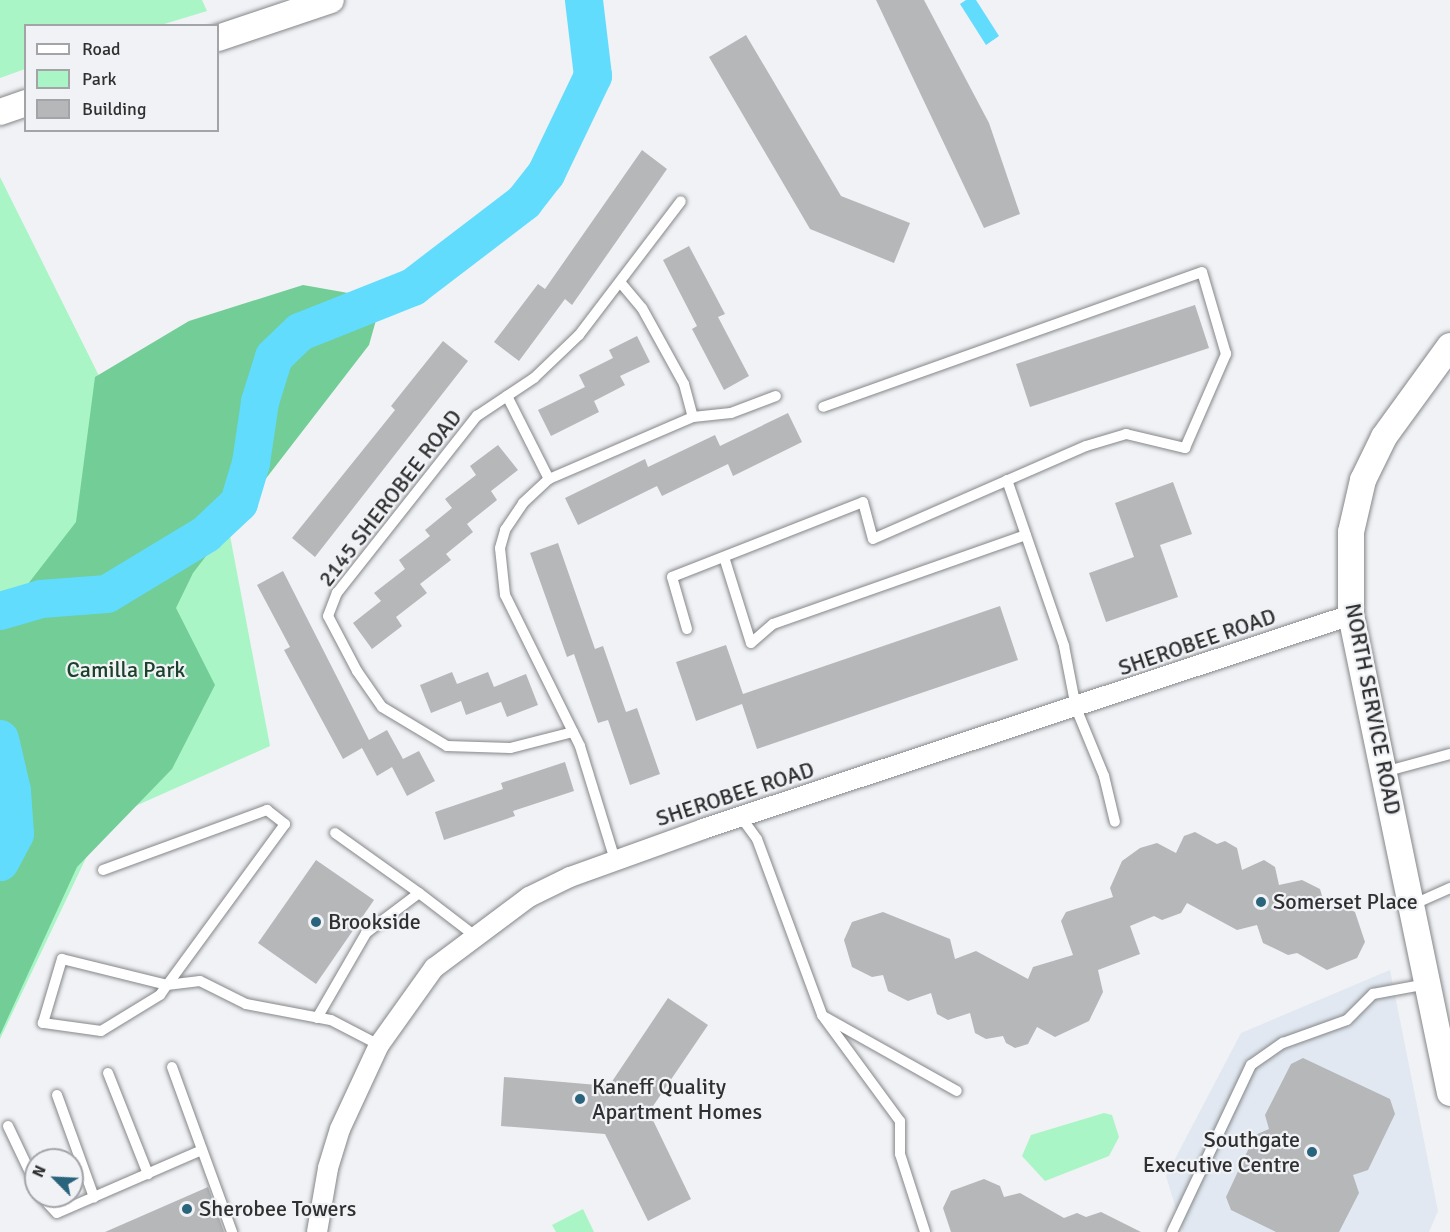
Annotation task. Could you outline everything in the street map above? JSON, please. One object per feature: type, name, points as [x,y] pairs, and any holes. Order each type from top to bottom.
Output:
[{"type":"street","points":[[219,38],[331,0]]},
{"type":"street","points":[[0,112],[24,104]]},
{"type":"street","name":"NORTH SERVICE ROAD","points":[[1450,346],[1384,437],[1364,480],[1351,532],[1351,615],[1450,1093]]},
{"type":"street","name":"SHEROBEE ROAD","points":[[317,1232],[328,1168],[340,1129],[379,1045],[434,968],[474,935],[529,897],[615,860],[1351,615]]},
{"type":"lane","name":"2145 SHEROBEE ROAD","points":[[573,732],[510,748],[447,747],[382,706],[357,671],[328,616],[338,593],[477,416],[534,378],[579,335],[681,201]]},
{"type":"lane","points":[[687,629],[672,577],[863,502],[873,539],[1086,446],[1126,435],[1185,448],[1226,354],[1203,272],[823,408]]},
{"type":"lane","points":[[620,282],[642,309],[684,384],[693,417]]},
{"type":"lane","points":[[507,396],[549,479]]},
{"type":"lane","points":[[615,860],[573,732],[505,594],[500,548],[505,530],[523,503],[549,479],[693,417],[730,413],[776,396]]},
{"type":"lane","points":[[1007,480],[1064,646],[1076,708],[1104,776],[1115,822]]},
{"type":"lane","points":[[724,557],[751,643],[773,624],[1026,535]]},
{"type":"lane","points":[[1383,772],[1450,754]]},
{"type":"lane","points":[[103,870],[267,810],[285,824],[167,985],[159,995],[101,1031],[44,1023],[62,959],[167,985],[200,981],[246,1004],[317,1018],[353,1029],[379,1045]]},
{"type":"lane","points":[[741,817],[758,839],[822,1015],[900,1121],[900,1154],[925,1232]]},
{"type":"lane","points":[[335,833],[474,935]]},
{"type":"lane","points":[[1412,905],[1450,888]]},
{"type":"lane","points":[[317,1018],[366,933],[419,893]]},
{"type":"lane","points":[[1172,1232],[1251,1065],[1283,1043],[1347,1020],[1373,994],[1428,984]]},
{"type":"lane","points":[[822,1015],[957,1091]]},
{"type":"lane","points":[[172,1067],[232,1232]]},
{"type":"lane","points":[[108,1073],[148,1174]]},
{"type":"lane","points":[[57,1095],[94,1197]]},
{"type":"lane","points":[[8,1126],[24,1160]]},
{"type":"lane","points":[[84,1201],[202,1150]]},
{"type":"lane","points":[[52,1208],[57,1213],[69,1208]]},
{"type":"shaded area","points":[[1390,970],[1438,1211],[1429,1232],[1183,1232],[1166,1176],[1241,1033]]},
{"type":"green space","points":[[0,0],[202,0],[207,11],[164,24],[24,24],[24,69],[0,78]]},
{"type":"green space","name":"Camilla Park","points":[[0,177],[117,412],[200,378],[270,746],[104,820],[0,1039]]},
{"type":"green space","name":"Camilla Park","points":[[303,285],[382,299],[369,345],[193,573],[176,608],[215,685],[172,769],[77,867],[0,1035],[0,620],[76,522],[95,377],[189,321]]},
{"type":"green space","points":[[1104,1113],[1112,1115],[1119,1137],[1109,1156],[1045,1181],[1022,1156],[1031,1135]]},
{"type":"green space","points":[[583,1209],[594,1232],[556,1232],[552,1225]]},
{"type":"water","points":[[966,0],[976,0],[999,36],[986,45],[960,4]]},
{"type":"building","points":[[876,0],[924,0],[989,123],[1020,214],[984,228]]},
{"type":"building","points":[[746,35],[841,196],[910,223],[894,263],[810,229],[709,57]]},
{"type":"building","points":[[642,150],[667,169],[572,305],[565,299],[519,361],[494,342],[538,284],[545,289]]},
{"type":"building","points":[[689,246],[725,314],[718,317],[749,376],[724,390],[692,329],[697,326],[663,260]]},
{"type":"building","points":[[1195,305],[1209,348],[1030,407],[1016,364]]},
{"type":"building","points":[[637,336],[650,362],[620,376],[625,385],[594,401],[599,412],[551,436],[538,410],[585,387],[579,375],[613,358],[609,350]]},
{"type":"building","points":[[443,341],[468,361],[315,557],[292,538],[395,410],[391,406]]},
{"type":"building","points":[[788,413],[802,442],[733,476],[728,464],[662,496],[657,486],[578,525],[565,498],[645,459],[648,467],[715,435],[720,446]]},
{"type":"building","points":[[498,445],[518,470],[491,491],[497,500],[467,524],[473,532],[446,554],[451,560],[420,584],[427,593],[396,617],[402,626],[372,649],[353,623],[381,601],[374,593],[405,569],[399,560],[430,536],[425,530],[452,508],[445,499],[476,475],[470,466]]},
{"type":"building","points":[[1173,482],[1192,534],[1160,545],[1178,597],[1106,622],[1089,573],[1134,557],[1115,503]]},
{"type":"building","points":[[558,543],[595,649],[603,646],[626,712],[637,708],[660,774],[630,785],[608,720],[598,723],[574,654],[567,657],[530,553]]},
{"type":"building","points":[[283,571],[369,740],[387,730],[403,759],[419,751],[435,781],[407,796],[392,767],[377,776],[362,748],[343,759],[284,650],[290,647],[257,585]]},
{"type":"building","points":[[1000,606],[1018,660],[757,749],[742,704],[696,721],[676,662],[726,645],[743,694]]},
{"type":"building","points":[[452,672],[457,684],[488,672],[494,687],[526,674],[538,705],[507,717],[501,702],[466,715],[461,701],[431,713],[420,685]]},
{"type":"building","points":[[565,762],[574,791],[513,811],[515,816],[444,840],[435,812],[503,789],[501,783]]},
{"type":"building","points":[[1195,832],[1217,844],[1225,841],[1237,848],[1242,870],[1264,860],[1275,867],[1279,885],[1302,880],[1320,889],[1326,909],[1338,904],[1355,912],[1365,942],[1357,958],[1327,970],[1297,953],[1288,955],[1263,943],[1257,925],[1237,930],[1187,903],[1181,913],[1162,920],[1154,916],[1130,926],[1140,954],[1098,970],[1103,992],[1089,1021],[1055,1037],[1037,1027],[1028,1044],[1015,1048],[1006,1043],[1003,1036],[986,1039],[975,1033],[970,1013],[948,1020],[937,1014],[931,993],[908,1001],[888,991],[883,975],[872,977],[852,967],[844,940],[852,922],[883,912],[950,939],[955,959],[976,951],[1028,979],[1033,967],[1073,955],[1061,921],[1066,912],[1113,897],[1110,888],[1122,861],[1140,848],[1157,843],[1176,853],[1184,836]]},
{"type":"building","name":"Brookside","points":[[316,860],[374,900],[316,984],[258,943]]},
{"type":"building","name":"Kaneff Quality Apartment Homes","points":[[668,998],[708,1025],[649,1112],[691,1199],[648,1221],[605,1134],[501,1126],[504,1077],[609,1086]]},
{"type":"building","name":"Southgate Executive Centre","points":[[1303,1058],[1390,1099],[1395,1114],[1368,1170],[1353,1175],[1359,1193],[1339,1232],[1276,1232],[1231,1210],[1226,1197],[1255,1135],[1269,1129],[1265,1115],[1291,1064]]},
{"type":"building","points":[[984,1179],[1000,1186],[1004,1197],[1020,1193],[1064,1218],[1077,1213],[1086,1217],[1101,1212],[1141,1232],[951,1232],[943,1208],[951,1191]]},
{"type":"building","name":"Sherobee Towers","points":[[208,1187],[224,1232],[105,1232]]},
{"type":"waterway","points":[[0,611],[41,599],[107,594],[206,534],[239,503],[251,463],[260,402],[274,357],[300,332],[413,287],[524,202],[546,174],[593,76],[584,0]]},
{"type":"waterway","points":[[0,739],[12,791],[15,834],[0,862]]},
{"type":"place","name":"Somerset Place","points":[[1261,902]]},
{"type":"place","name":"Brookside","points":[[316,922]]},
{"type":"place","name":"Kaneff Quality Apartment Homes","points":[[580,1099]]},
{"type":"place","name":"Southgate Executive Centre","points":[[1312,1152]]},
{"type":"place","name":"Sherobee Towers","points":[[187,1209]]}]
